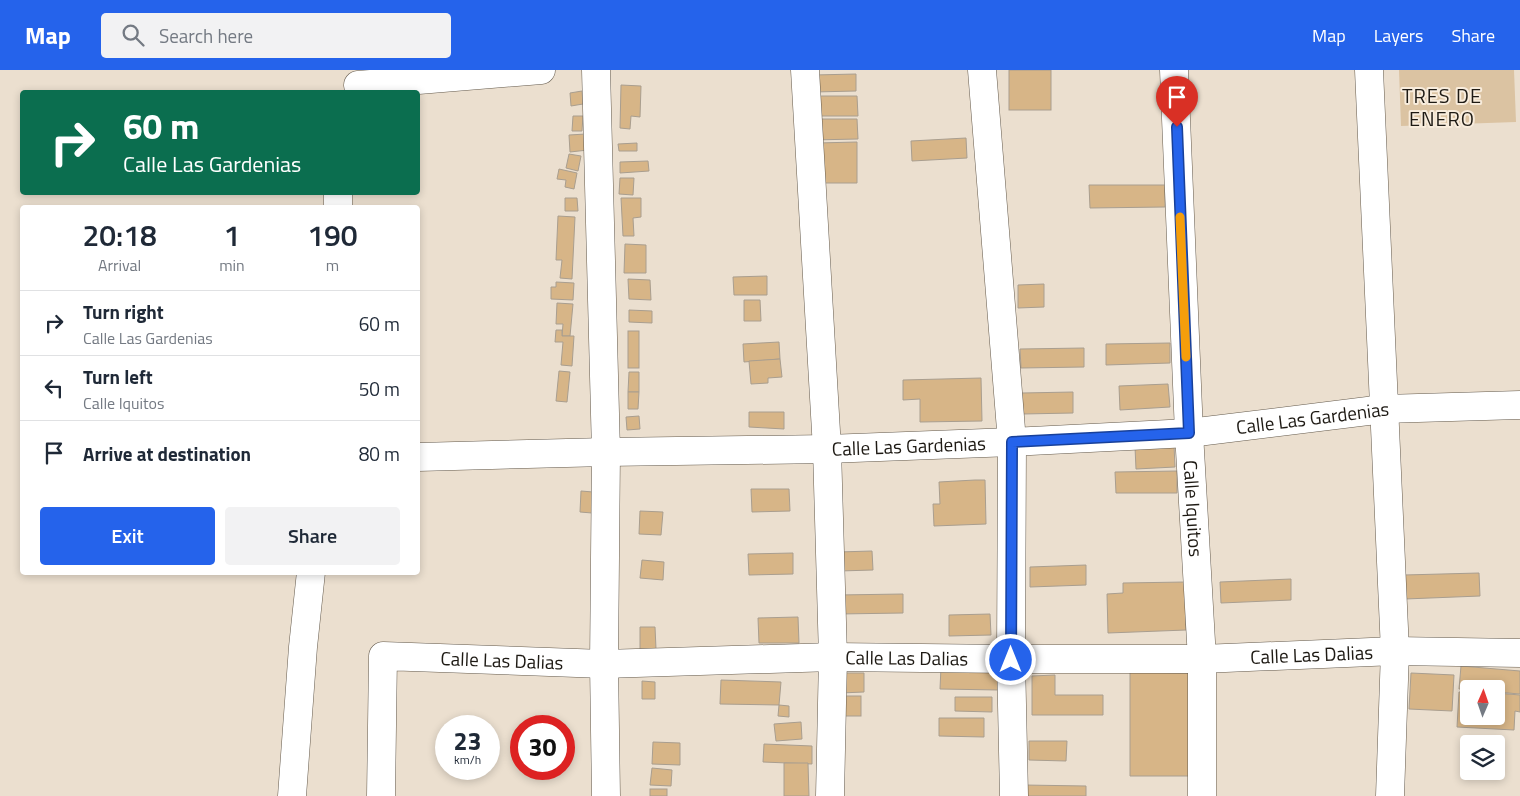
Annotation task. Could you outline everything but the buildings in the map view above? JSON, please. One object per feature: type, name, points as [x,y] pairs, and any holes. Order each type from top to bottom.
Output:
[{"type":"street","points":[[361,82],[541,70]]},
{"type":"street","points":[[596,70],[606,452],[604,664],[606,796]]},
{"type":"street","points":[[805,70],[827,449],[834,657],[830,796]]},
{"type":"street","points":[[982,70],[1012,442],[1011,660],[1014,796]]},
{"type":"street","name":"Calle Iquitos","points":[[1174,70],[1189,433],[1202,659],[1202,796]]},
{"type":"street","points":[[1369,70],[1395,651],[1390,796]]},
{"type":"street","name":"Calle Las Gardenias","points":[[420,457],[827,449],[1012,442],[1189,433],[1384,409],[1520,404]]},
{"type":"street","points":[[292,796],[303,647],[311,575]]},
{"type":"street","name":"Calle Las Dalias","points":[[381,796],[383,656],[604,664],[834,657],[1011,660],[1202,659],[1395,651],[1520,653]]},
{"type":"shaded area","points":[[1399,70],[1514,70],[1516,122],[1401,126]]},
{"type":"slow traffic","points":[[1180,217],[1186,357]]},
{"type":"district","name":"TRES DE ENERO","points":[[1442,108]]},
{"type":"route","points":[[1011,660],[1012,442],[1189,433],[1177,127]]}]
